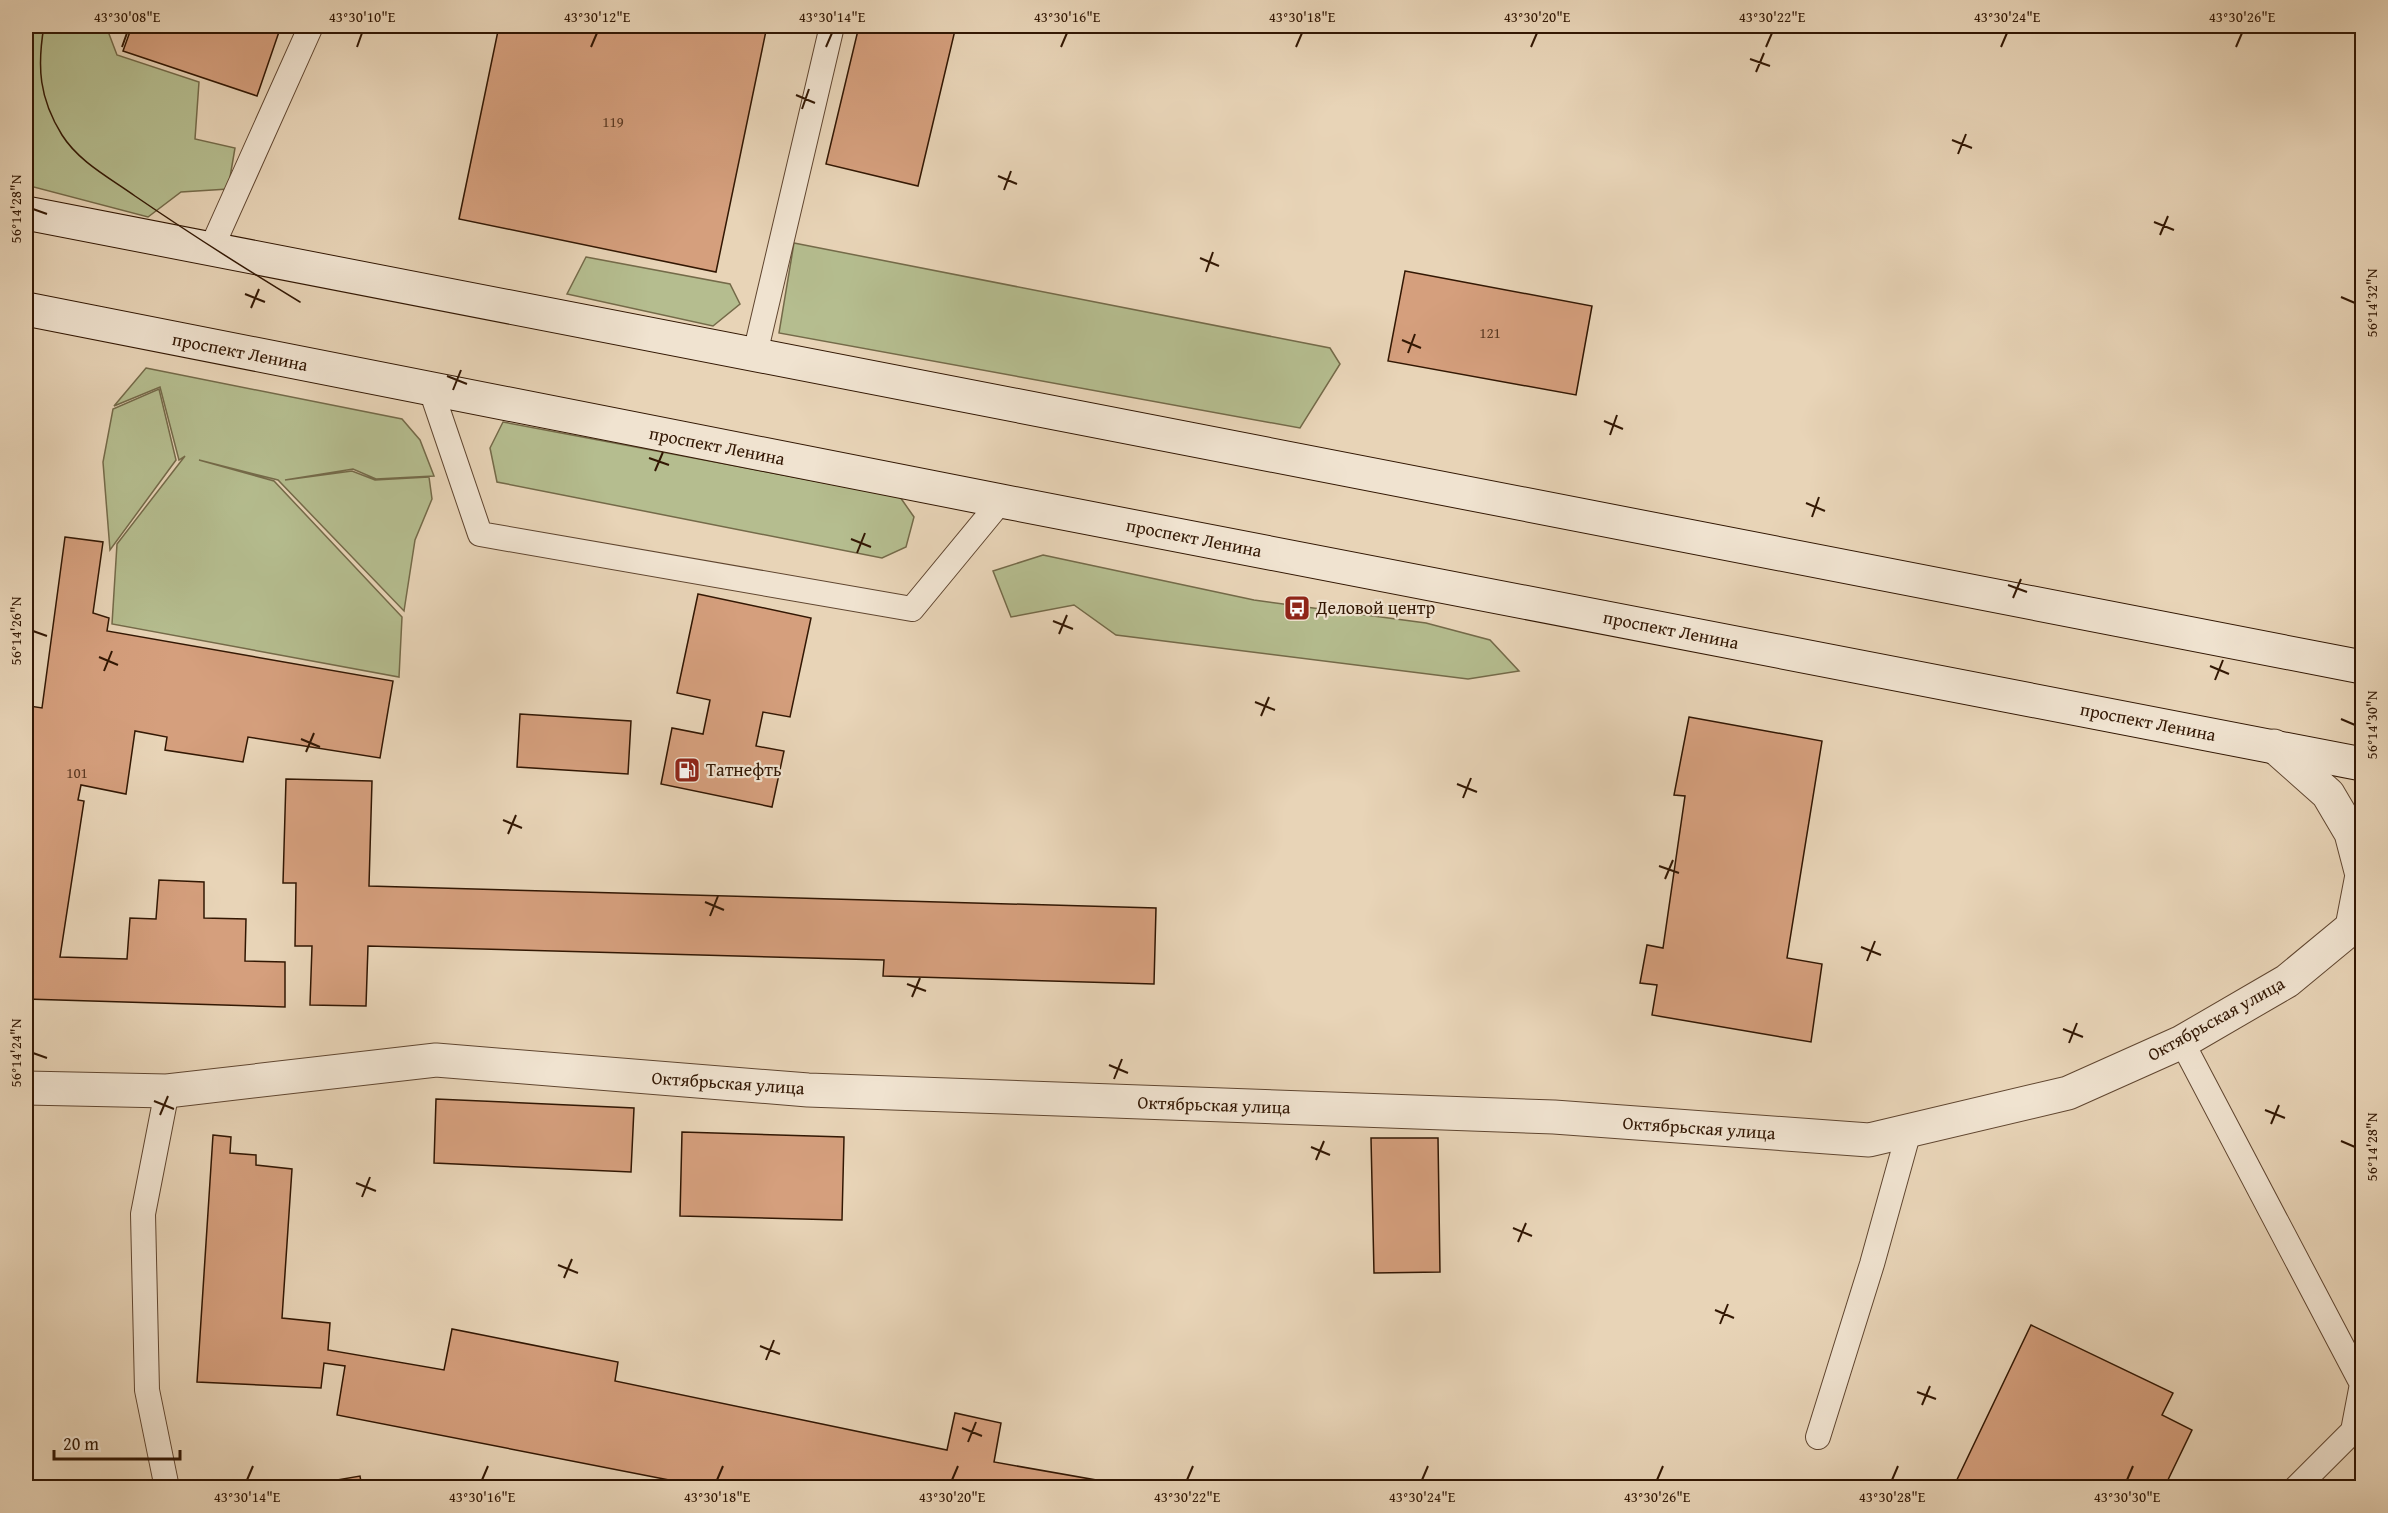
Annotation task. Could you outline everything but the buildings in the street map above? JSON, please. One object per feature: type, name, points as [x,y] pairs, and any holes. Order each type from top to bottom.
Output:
[{"type":"main road","points":[[26,213],[2362,667]]},
{"type":"main road","name":"проспект Ленина","points":[[26,309],[1001,501],[2362,764]]},
{"type":"main road","points":[[2274,746],[2328,794],[2352,833],[2362,875],[2357,923]]},
{"type":"main road","name":"Октябрьская улица","points":[[26,1088],[167,1091],[436,1060],[808,1090],[1554,1117],[1869,1140],[2068,1093],[2182,1042],[2287,981],[2357,923]]},
{"type":"lane","points":[[211,249],[311,26]]},
{"type":"lane","points":[[755,354],[832,26]]},
{"type":"lane","points":[[432,390],[480,534],[912,609],[1001,501]]},
{"type":"lane","points":[[2182,1042],[2362,1384],[2353,1431],[2296,1488]]},
{"type":"lane","points":[[167,1091],[143,1214],[147,1390],[167,1488]]},
{"type":"lane","points":[[1818,1437],[1872,1264],[1909,1131]]},
{"type":"green space","points":[[26,26],[106,26],[117,55],[199,82],[195,139],[235,148],[228,189],[181,192],[148,217],[26,185]]},
{"type":"green space","points":[[794,243],[1330,348],[1340,364],[1300,428],[779,333]]},
{"type":"green space","points":[[586,257],[730,284],[740,304],[713,326],[567,294]]},
{"type":"green space","points":[[146,368],[402,419],[420,440],[434,476],[376,479],[353,469],[285,480],[352,471],[375,480],[429,477],[432,499],[415,540],[404,611],[278,480],[199,460],[274,481],[402,617],[399,677],[112,624],[117,544],[185,456],[179,460],[160,387],[114,406]]},
{"type":"green space","points":[[159,389],[176,460],[110,550],[103,462],[113,409]]},
{"type":"green space","points":[[503,422],[900,497],[914,517],[906,547],[882,558],[497,482],[490,448]]},
{"type":"green space","points":[[1043,555],[1254,600],[1426,623],[1490,640],[1519,671],[1468,679],[1116,635],[1074,605],[1011,617],[993,571]]},
{"type":"tram line","points":[[44,26],[41,55],[44,95],[54,121],[69,145],[105,176],[300,302]]},
{"type":"place","name":"Деловой центр","points":[[1297,608]]},
{"type":"place","name":"Татнефть","points":[[687,770]]}]
